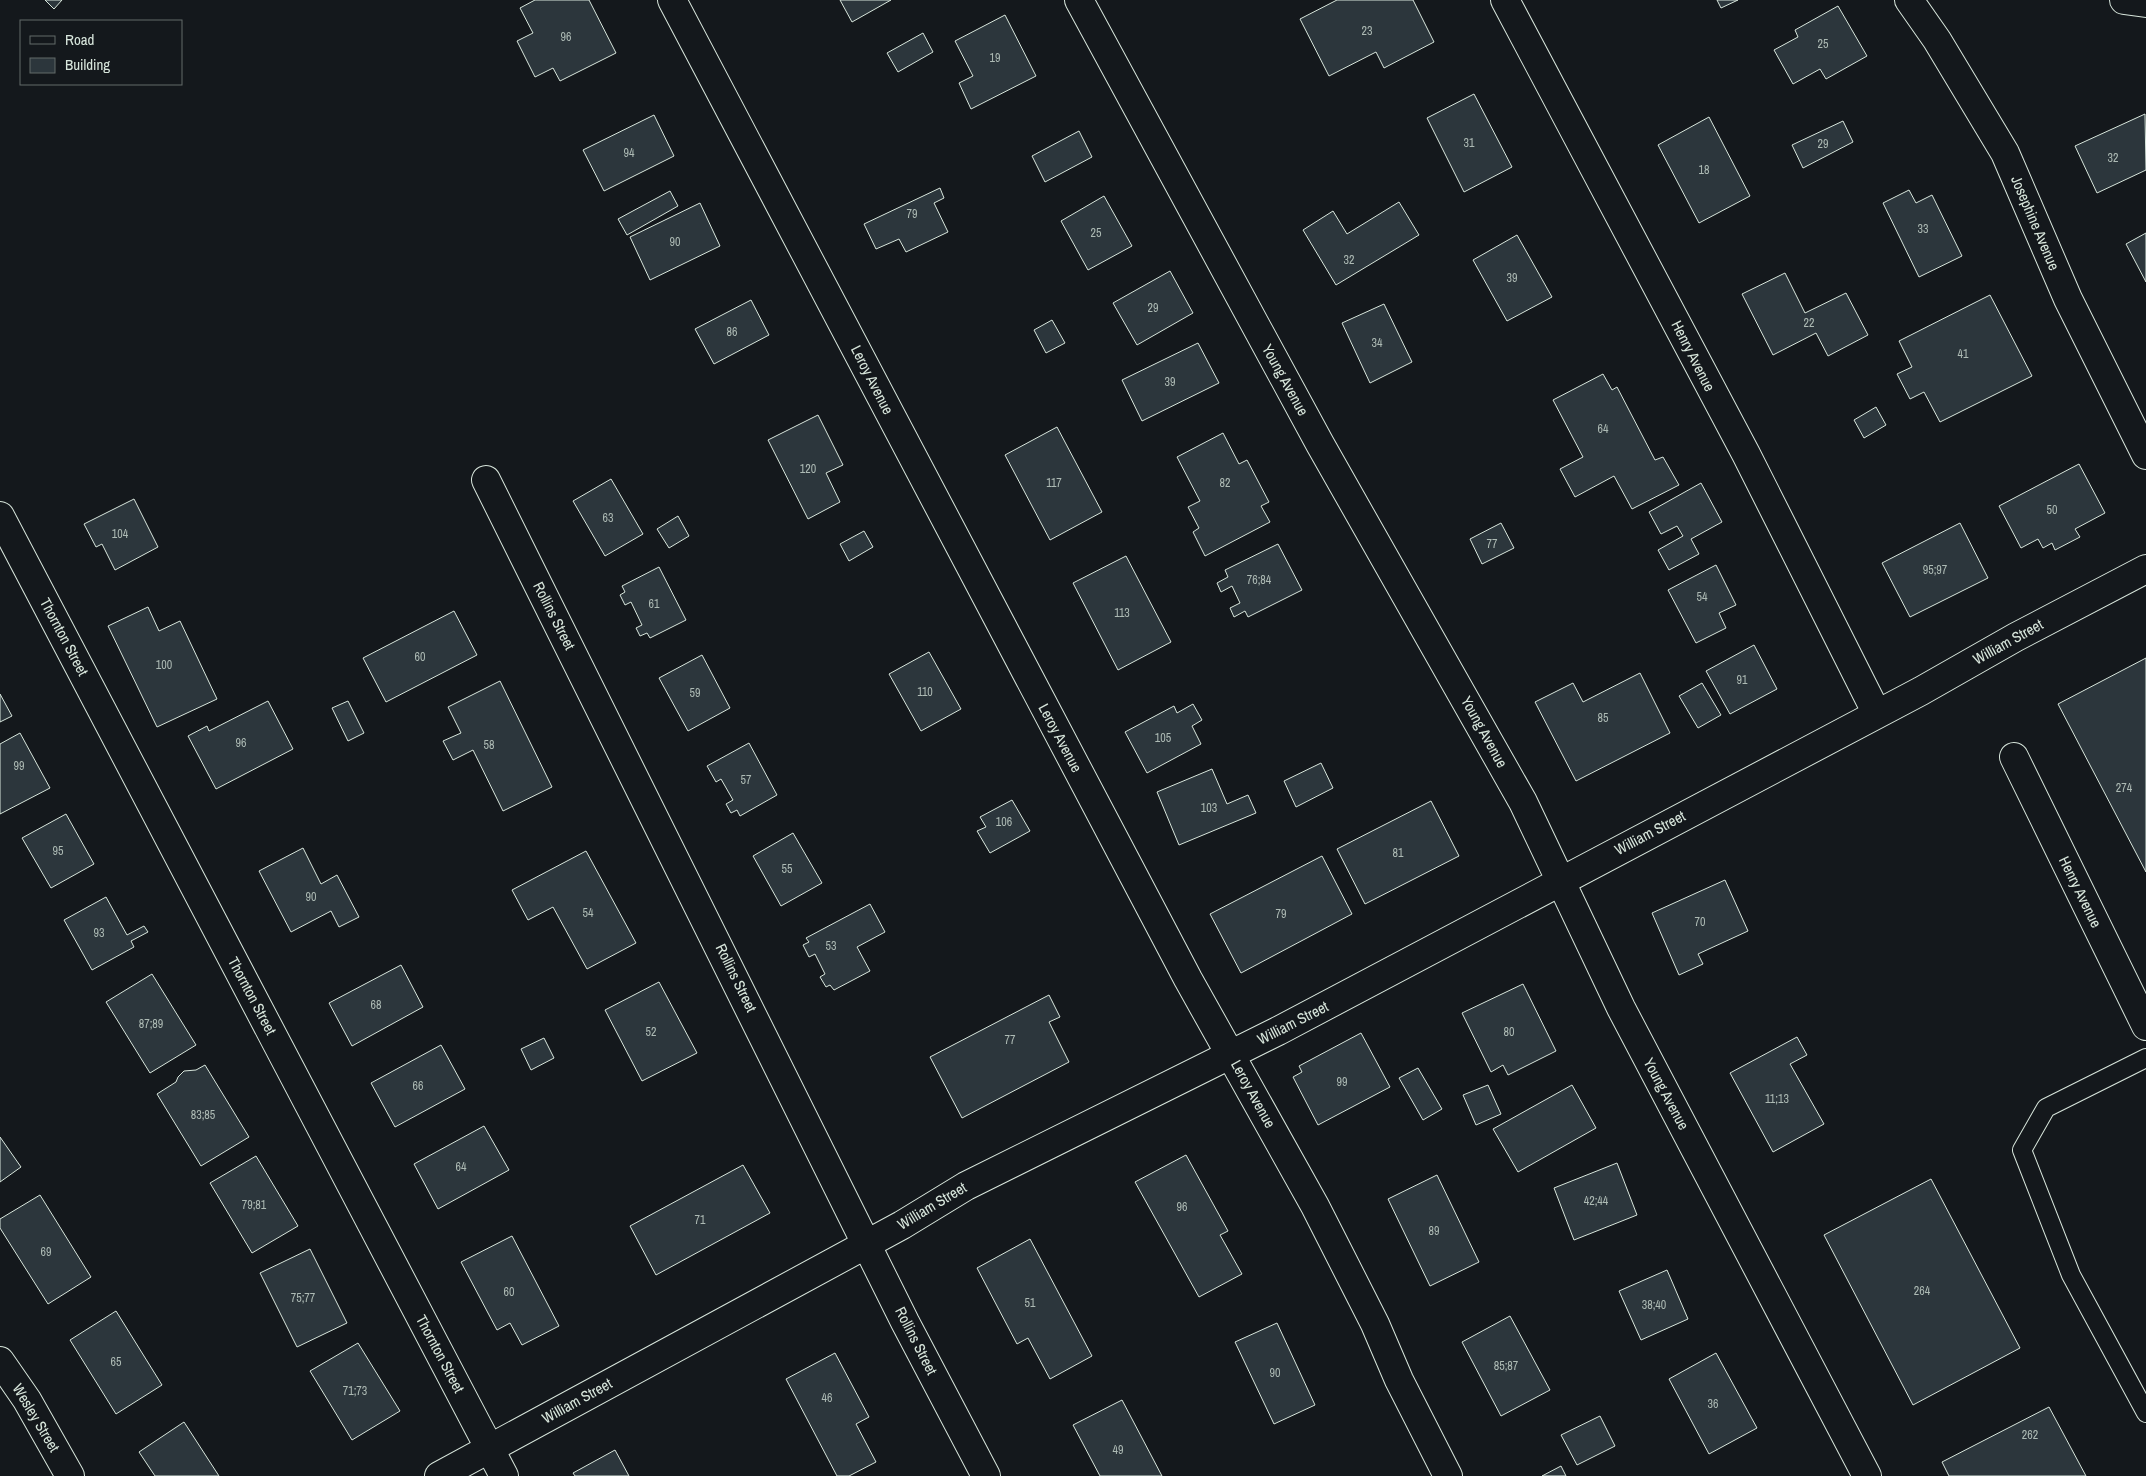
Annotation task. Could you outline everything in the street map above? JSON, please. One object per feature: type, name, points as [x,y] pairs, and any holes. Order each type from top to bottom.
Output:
[{"type":"street","name":"Leroy Avenue","points":[[672,0],[1188,979],[1315,1206],[1375,1324],[1399,1380],[1448,1476]]},
{"type":"street","name":"Young Avenue","points":[[1080,0],[1320,444],[1523,802],[1621,1008],[1867,1476]]},
{"type":"street","name":"Henry Avenue","points":[[1505,0],[1635,243],[1877,714]]},
{"type":"street","name":"Josephine Avenue","points":[[1909,0],[1937,40],[2005,153],[2068,299],[2146,455]]},
{"type":"street","points":[[2124,0],[2146,3]]},
{"type":"street","name":"Rollins Street","points":[[486,480],[866,1243],[986,1476]]},
{"type":"street","name":"Thornton Street","points":[[0,516],[504,1476]]},
{"type":"street","name":"William Street","points":[[439,1476],[902,1225],[966,1186],[1278,1031],[1877,714],[2016,637],[2146,569]]},
{"type":"street","name":"Henry Avenue","points":[[2014,757],[2146,1026]]},
{"type":"street","name":"Wesley Street","points":[[0,1361],[27,1400],[70,1476]]},
{"type":"lane","points":[[2146,1058],[2046,1108],[2022,1150],[2071,1276],[2146,1413]]},
{"type":"building","points":[[45,0],[62,0],[54,9]]},
{"type":"building","points":[[535,0],[589,0],[616,53],[560,81],[553,68],[535,77],[517,41],[533,33],[520,8]]},
{"type":"building","points":[[840,0],[891,0],[852,22]]},
{"type":"building","points":[[1337,0],[1413,0],[1434,42],[1384,68],[1376,52],[1329,76],[1300,19]]},
{"type":"building","points":[[1717,0],[1738,0],[1721,8]]},
{"type":"building","points":[[1838,6],[1867,56],[1826,79],[1820,69],[1793,84],[1774,50],[1798,37],[1795,30]]},
{"type":"building","points":[[1005,15],[1036,76],[971,109],[959,83],[973,76],[955,41]]},
{"type":"building","points":[[923,33],[933,52],[898,72],[887,53]]},
{"type":"building","points":[[1474,94],[1512,167],[1464,192],[1427,118]]},
{"type":"building","points":[[2145,114],[2146,170],[2097,193],[2075,146]]},
{"type":"building","points":[[654,115],[674,156],[604,191],[583,150]]},
{"type":"building","points":[[1709,117],[1750,196],[1699,223],[1658,145]]},
{"type":"building","points":[[1843,121],[1853,142],[1803,168],[1792,145]]},
{"type":"building","points":[[1079,131],[1092,157],[1045,182],[1032,156]]},
{"type":"building","points":[[940,188],[944,198],[934,203],[948,232],[906,252],[899,239],[876,249],[864,224]]},
{"type":"building","points":[[1909,190],[1916,203],[1932,195],[1962,256],[1919,277],[1883,203]]},
{"type":"building","points":[[670,191],[678,206],[627,235],[618,219]]},
{"type":"building","points":[[1104,196],[1132,246],[1088,270],[1061,221]]},
{"type":"building","points":[[1399,202],[1419,235],[1336,285],[1303,230],[1333,211],[1347,234]]},
{"type":"building","points":[[700,203],[720,246],[650,280],[630,237]]},
{"type":"building","points":[[2146,233],[2146,282],[2126,244]]},
{"type":"building","points":[[1517,235],[1552,297],[1507,321],[1473,260]]},
{"type":"building","points":[[1170,271],[1193,313],[1137,345],[1113,303]]},
{"type":"building","points":[[1785,273],[1805,313],[1846,293],[1868,335],[1828,356],[1816,333],[1773,355],[1742,294]]},
{"type":"building","points":[[1990,295],[2032,376],[1940,422],[1924,392],[1910,399],[1897,374],[1912,367],[1899,341]]},
{"type":"building","points":[[751,300],[769,335],[714,364],[695,329]]},
{"type":"building","points":[[1384,304],[1412,362],[1370,383],[1342,323]]},
{"type":"building","points":[[1052,320],[1065,343],[1046,353],[1034,330]]},
{"type":"building","points":[[1198,343],[1219,383],[1142,421],[1122,380]]},
{"type":"building","points":[[1603,374],[1612,390],[1617,387],[1655,460],[1663,457],[1679,485],[1632,509],[1614,476],[1575,497],[1560,469],[1583,457],[1553,400]]},
{"type":"building","points":[[1876,407],[1886,425],[1864,438],[1854,420]]},
{"type":"building","points":[[818,415],[843,465],[826,473],[840,502],[808,519],[768,440]]},
{"type":"building","points":[[1057,427],[1102,512],[1050,540],[1005,455]]},
{"type":"building","points":[[1223,433],[1239,464],[1247,460],[1269,502],[1261,506],[1270,522],[1205,556],[1193,532],[1199,528],[1188,507],[1200,501],[1177,457]]},
{"type":"building","points":[[2079,464],[2105,513],[2075,529],[2080,537],[2055,550],[2052,543],[2043,548],[2038,539],[2021,548],[1999,506]]},
{"type":"building","points":[[611,479],[643,534],[605,556],[573,501]]},
{"type":"building","points":[[1701,483],[1722,522],[1691,539],[1699,554],[1669,570],[1658,550],[1683,536],[1677,526],[1661,534],[1649,512]]},
{"type":"building","points":[[134,499],[158,547],[115,570],[102,544],[96,547],[84,524]]},
{"type":"building","points":[[678,516],[689,536],[669,548],[657,529]]},
{"type":"building","points":[[1501,523],[1514,548],[1482,564],[1470,539]]},
{"type":"building","points":[[1960,523],[1988,578],[1910,617],[1882,563]]},
{"type":"building","points":[[864,531],[873,547],[849,561],[840,544]]},
{"type":"building","points":[[1278,544],[1302,590],[1248,617],[1245,611],[1234,617],[1230,608],[1240,603],[1232,586],[1221,592],[1217,583],[1228,577],[1225,570]]},
{"type":"building","points":[[1126,556],[1171,642],[1118,670],[1073,583]]},
{"type":"building","points":[[1716,565],[1736,605],[1719,613],[1726,628],[1696,643],[1668,590]]},
{"type":"building","points":[[659,567],[686,620],[650,638],[647,633],[640,636],[636,628],[642,625],[631,602],[625,605],[620,595],[625,592],[622,586]]},
{"type":"building","points":[[148,607],[159,631],[180,621],[217,699],[157,727],[108,626]]},
{"type":"building","points":[[454,611],[477,655],[386,702],[363,658]]},
{"type":"building","points":[[1754,645],[1777,689],[1730,714],[1706,671]]},
{"type":"building","points":[[929,652],[961,709],[921,731],[889,674]]},
{"type":"building","points":[[702,655],[730,708],[688,731],[659,678]]},
{"type":"building","points":[[2146,658],[2146,872],[2058,704]]},
{"type":"building","points":[[1640,673],[1670,733],[1576,781],[1535,702],[1573,683],[1583,702]]},
{"type":"building","points":[[500,681],[552,787],[503,811],[473,750],[453,760],[443,741],[461,733],[448,707]]},
{"type":"building","points":[[1702,683],[1721,715],[1698,728],[1679,696]]},
{"type":"building","points":[[0,694],[12,716],[0,722]]},
{"type":"building","points":[[268,701],[293,749],[216,789],[188,736],[207,726],[209,731]]},
{"type":"building","points":[[348,701],[364,733],[348,741],[332,708]]},
{"type":"building","points":[[1193,704],[1202,720],[1192,726],[1201,744],[1147,773],[1125,732],[1174,706],[1177,713]]},
{"type":"building","points":[[20,733],[50,788],[0,814],[0,744]]},
{"type":"building","points":[[749,743],[777,795],[740,816],[737,810],[731,813],[726,804],[733,800],[721,779],[716,782],[707,766]]},
{"type":"building","points":[[1321,763],[1333,788],[1296,807],[1284,781]]},
{"type":"building","points":[[1212,769],[1227,804],[1248,795],[1256,813],[1179,845],[1157,792]]},
{"type":"building","points":[[1012,800],[1030,831],[990,853],[977,831],[986,827],[980,817]]},
{"type":"building","points":[[1431,801],[1459,856],[1365,904],[1337,849]]},
{"type":"building","points":[[66,814],[94,864],[51,888],[22,838]]},
{"type":"building","points":[[793,833],[822,883],[781,906],[753,856]]},
{"type":"building","points":[[303,848],[321,884],[337,875],[359,917],[339,927],[331,911],[291,932],[259,871]]},
{"type":"building","points":[[586,851],[636,943],[587,969],[553,907],[528,920],[512,890]]},
{"type":"building","points":[[1322,856],[1352,914],[1241,973],[1210,914]]},
{"type":"building","points":[[1725,880],[1748,931],[1698,954],[1703,964],[1679,975],[1652,913]]},
{"type":"building","points":[[106,897],[127,935],[144,926],[148,932],[131,941],[134,947],[92,970],[64,920]]},
{"type":"building","points":[[870,904],[885,932],[857,947],[870,971],[834,990],[830,985],[826,987],[820,977],[825,974],[815,954],[809,957],[803,945],[809,942],[806,938]]},
{"type":"building","points":[[401,965],[423,1007],[352,1046],[329,1003]]},
{"type":"building","points":[[152,974],[196,1045],[150,1073],[106,1002]]},
{"type":"building","points":[[659,982],[697,1053],[642,1081],[605,1010]]},
{"type":"building","points":[[1523,984],[1556,1051],[1508,1075],[1503,1065],[1491,1072],[1462,1013]]},
{"type":"building","points":[[1049,995],[1060,1017],[1049,1022],[1069,1062],[962,1118],[930,1057]]},
{"type":"building","points":[[1361,1033],[1390,1087],[1318,1125],[1293,1077],[1302,1072],[1299,1066]]},
{"type":"building","points":[[1797,1037],[1807,1055],[1790,1064],[1824,1124],[1773,1152],[1730,1073]]},
{"type":"building","points":[[544,1038],[554,1058],[531,1070],[521,1049]]},
{"type":"building","points":[[441,1045],[465,1089],[395,1127],[371,1083]]},
{"type":"building","points":[[205,1065],[249,1137],[201,1166],[157,1094],[176,1082],[184,1071],[196,1070]]},
{"type":"building","points":[[1418,1068],[1442,1109],[1423,1120],[1399,1078]]},
{"type":"building","points":[[1488,1085],[1501,1114],[1476,1125],[1463,1095]]},
{"type":"building","points":[[1572,1085],[1596,1128],[1518,1172],[1493,1129]]},
{"type":"building","points":[[484,1126],[509,1170],[438,1209],[414,1164]]},
{"type":"building","points":[[0,1137],[21,1167],[0,1182]]},
{"type":"building","points":[[1186,1155],[1228,1231],[1220,1235],[1242,1274],[1199,1297],[1135,1182]]},
{"type":"building","points":[[256,1156],[298,1226],[252,1253],[210,1183]]},
{"type":"building","points":[[1617,1163],[1637,1215],[1574,1240],[1554,1188]]},
{"type":"building","points":[[743,1165],[770,1213],[656,1275],[630,1226]]},
{"type":"building","points":[[1437,1175],[1479,1262],[1430,1286],[1388,1199]]},
{"type":"building","points":[[1931,1179],[2020,1348],[1913,1405],[1824,1235]]},
{"type":"building","points":[[40,1195],[91,1277],[48,1304],[0,1228],[0,1219]]},
{"type":"building","points":[[512,1236],[559,1326],[522,1345],[510,1323],[497,1330],[461,1262]]},
{"type":"building","points":[[1030,1239],[1092,1356],[1050,1379],[1028,1338],[1017,1344],[977,1268]]},
{"type":"building","points":[[310,1249],[347,1323],[297,1347],[260,1273]]},
{"type":"building","points":[[1667,1270],[1688,1319],[1641,1340],[1619,1291]]},
{"type":"building","points":[[116,1311],[162,1385],[116,1414],[70,1340]]},
{"type":"building","points":[[1510,1316],[1550,1390],[1501,1416],[1462,1342]]},
{"type":"building","points":[[1277,1323],[1315,1405],[1274,1424],[1235,1342]]},
{"type":"building","points":[[358,1343],[400,1411],[352,1440],[310,1371]]},
{"type":"building","points":[[835,1353],[869,1417],[856,1424],[876,1462],[849,1476],[837,1476],[786,1379]]},
{"type":"building","points":[[1716,1353],[1757,1428],[1709,1454],[1669,1379]]},
{"type":"building","points":[[1122,1400],[1162,1476],[1100,1476],[1073,1425]]},
{"type":"building","points":[[2049,1407],[2086,1476],[1949,1476],[1942,1462]]},
{"type":"building","points":[[1600,1416],[1615,1446],[1577,1465],[1561,1435]]},
{"type":"building","points":[[184,1422],[219,1476],[155,1476],[139,1452]]},
{"type":"building","points":[[615,1450],[629,1476],[575,1476],[573,1473]]},
{"type":"building","points":[[1561,1466],[1566,1476],[1542,1476]]}]
